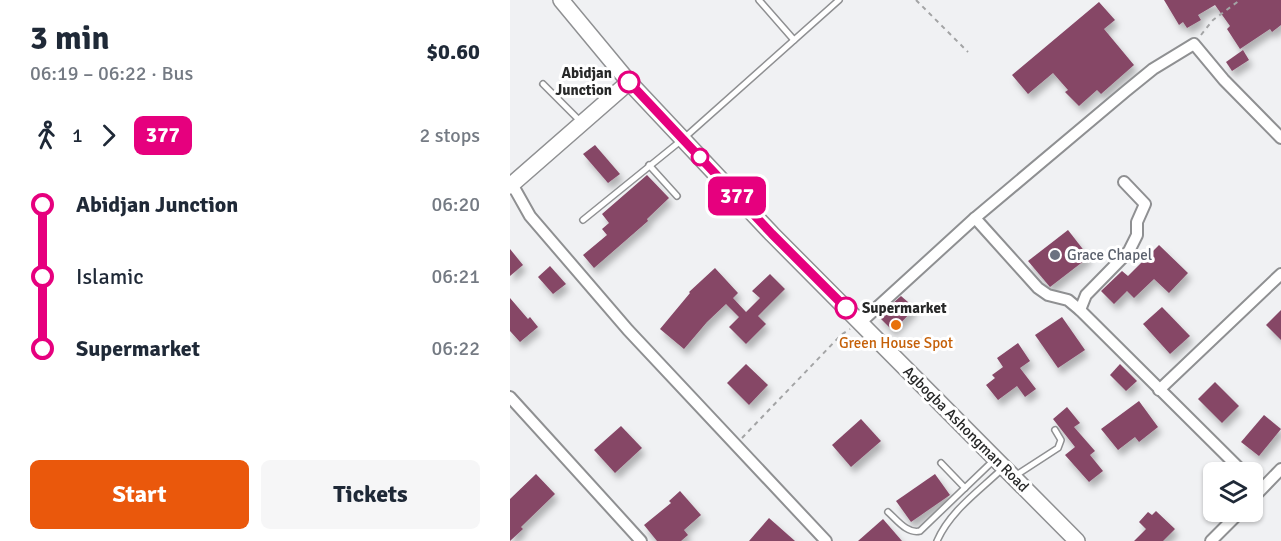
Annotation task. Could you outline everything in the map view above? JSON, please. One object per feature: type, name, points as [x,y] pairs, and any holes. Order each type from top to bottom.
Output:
[{"type":"street","name":"Agbogba Ashongman Road","points":[[561,0],[629,82],[772,234],[1004,467],[1070,538]]},
{"type":"street","points":[[861,323],[975,218],[1153,69],[1194,44],[1224,80],[1281,138]]},
{"type":"street","points":[[629,82],[511,185],[530,216],[628,330],[826,541]]},
{"type":"street","points":[[1080,310],[1086,295],[1128,251],[1137,235],[1137,222],[1145,204],[1124,182]]},
{"type":"street","points":[[975,218],[1038,288],[1048,295],[1068,300],[1080,310],[1233,462]]},
{"type":"street","points":[[1159,390],[1281,274]]},
{"type":"street","points":[[510,397],[641,541]]},
{"type":"street","points":[[1263,482],[1281,469]]},
{"type":"street","points":[[1211,541],[1230,522]]},
{"type":"lane","points":[[759,0],[794,40]]},
{"type":"lane","points":[[583,220],[683,139],[839,0]]},
{"type":"lane","points":[[543,84],[582,124]]},
{"type":"lane","points":[[649,165],[677,196]]},
{"type":"lane","points":[[888,512],[907,530],[917,532],[965,488],[1004,467],[1058,448],[1061,440],[1055,430]]},
{"type":"lane","points":[[942,463],[965,488]]},
{"type":"lane","points":[[938,541],[952,516],[1004,467]]},
{"type":"path","points":[[916,0],[968,52]]},
{"type":"path","points":[[1194,44],[1212,20],[1240,0]]},
{"type":"path","points":[[736,445],[841,335],[861,323]]},
{"type":"building","points":[[1164,0],[1281,0],[1281,25],[1272,32],[1270,29],[1240,49],[1227,29],[1230,26],[1215,5],[1198,15],[1201,20],[1187,28],[1183,22],[1179,25]]},
{"type":"building","points":[[1099,2],[1115,20],[1104,29],[1134,65],[1101,94],[1097,90],[1079,106],[1065,92],[1068,90],[1053,73],[1028,94],[1012,75]]},
{"type":"building","points":[[1243,50],[1249,60],[1232,71],[1226,62]]},
{"type":"building","points":[[595,145],[620,174],[608,183],[583,154]]},
{"type":"building","points":[[647,175],[669,198],[647,219],[648,221],[594,268],[583,255],[607,235],[602,229],[609,223],[602,214]]},
{"type":"building","points":[[1068,230],[1089,257],[1050,287],[1028,261]]},
{"type":"building","points":[[1159,245],[1188,273],[1169,293],[1154,279],[1134,298],[1127,291],[1114,304],[1101,291],[1122,271],[1128,276]]},
{"type":"building","points":[[510,249],[523,265],[510,276]]},
{"type":"building","points":[[550,266],[566,284],[553,294],[538,277]]},
{"type":"building","points":[[715,268],[738,293],[733,298],[746,312],[760,298],[752,291],[770,274],[785,289],[758,316],[766,324],[746,344],[729,327],[739,317],[726,304],[684,349],[660,329],[689,292]]},
{"type":"building","points":[[901,296],[915,308],[893,331],[878,316]]},
{"type":"building","points":[[510,298],[538,327],[520,342],[510,331]]},
{"type":"building","points":[[1162,307],[1190,336],[1170,354],[1143,324]]},
{"type":"building","points":[[1281,310],[1281,340],[1266,325]]},
{"type":"building","points":[[1062,317],[1085,350],[1058,368],[1035,335]]},
{"type":"building","points":[[1018,343],[1030,361],[1020,368],[1036,389],[1025,397],[1017,386],[998,400],[986,385],[995,378],[992,375],[1003,367],[997,358]]},
{"type":"building","points":[[746,364],[768,385],[749,405],[727,383]]},
{"type":"building","points":[[1120,364],[1137,381],[1126,391],[1110,375]]},
{"type":"building","points":[[1215,382],[1239,406],[1222,423],[1198,399]]},
{"type":"building","points":[[1139,401],[1158,427],[1139,442],[1135,437],[1118,450],[1101,429]]},
{"type":"building","points":[[1067,407],[1080,423],[1074,427],[1095,451],[1090,455],[1103,471],[1089,482],[1065,455],[1075,447],[1053,419]]},
{"type":"building","points":[[1264,415],[1281,429],[1259,456],[1241,442]]},
{"type":"building","points":[[861,419],[881,441],[851,467],[832,445]]},
{"type":"building","points":[[621,426],[642,448],[615,473],[594,450]]},
{"type":"building","points":[[536,474],[555,494],[510,541],[510,499]]},
{"type":"building","points":[[935,474],[950,495],[911,522],[896,501]]},
{"type":"building","points":[[680,491],[701,515],[684,530],[688,535],[681,541],[657,541],[644,525],[671,503],[669,501]]},
{"type":"building","points":[[1156,511],[1175,529],[1163,541],[1134,541],[1146,529],[1139,522],[1148,512],[1152,515]]},
{"type":"building","points":[[769,518],[795,541],[749,541]]},
{"type":"building","points":[[883,519],[902,541],[858,541]]},
{"type":"bus line","name":"377","points":[[629,82],[772,234],[846,308]]},
{"type":"place","name":"Abidjan Junction","points":[[629,82]]},
{"type":"place","name":"Grace Chapel","points":[[1055,255]]},
{"type":"place","name":"Supermarket","points":[[846,308]]},
{"type":"place","name":"Green House Spot","points":[[896,325]]}]
